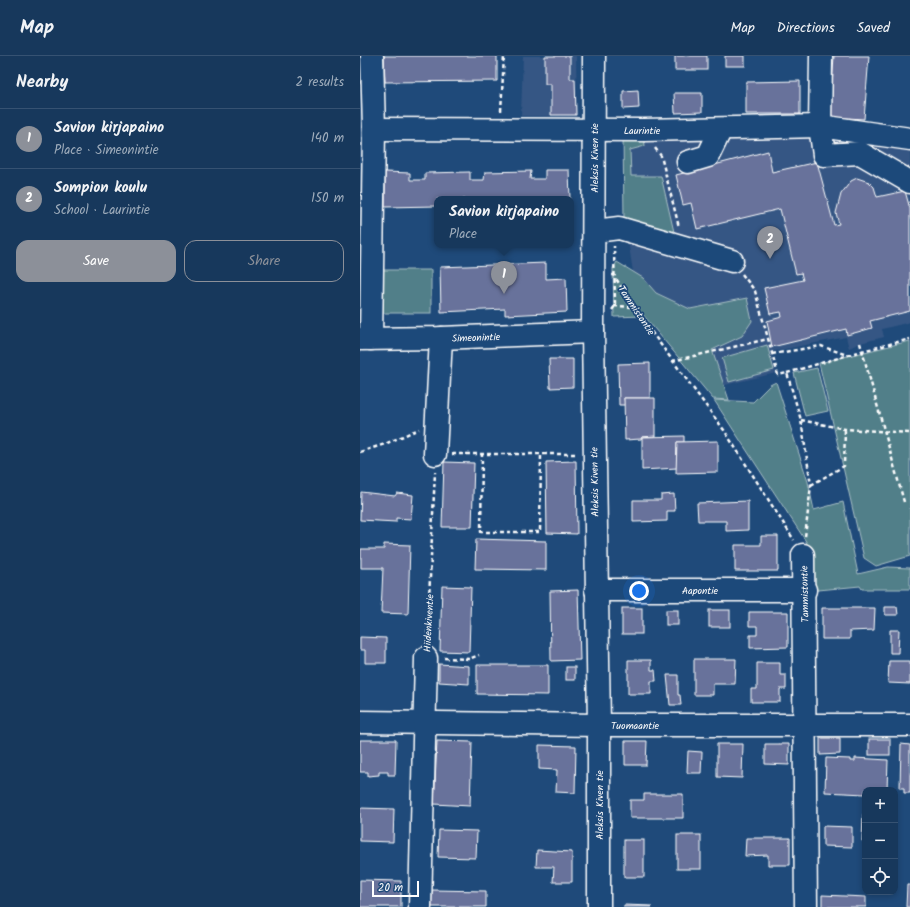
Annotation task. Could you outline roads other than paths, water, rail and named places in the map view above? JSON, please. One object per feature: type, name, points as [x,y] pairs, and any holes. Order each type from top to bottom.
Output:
[{"type":"street","points":[[365,339],[374,130],[372,56]]},
{"type":"street","name":"Aleksis Kiven tie","points":[[594,56],[595,231],[593,332],[599,725],[599,907]]},
{"type":"street","points":[[821,56],[820,126],[824,154],[860,153],[910,182]]},
{"type":"street","name":"Laurintie","points":[[374,130],[644,130],[820,126],[910,139]]},
{"type":"street","points":[[688,162],[708,156],[721,129]]},
{"type":"street","points":[[595,231],[619,228],[732,261]]},
{"type":"street","name":"Simeonintie","points":[[365,339],[441,338],[593,332]]},
{"type":"street","points":[[435,454],[441,338]]},
{"type":"street","name":"Tammistontie","points":[[803,555],[806,907]]},
{"type":"street","name":"Aapontie","points":[[596,590],[804,590]]},
{"type":"street","name":"Hiidenkiventie","points":[[420,907],[423,722],[426,658]]},
{"type":"street","name":"Tuomaantie","points":[[360,722],[599,725],[910,725]]},
{"type":"place","name":"Sompion koulu","points":[[770,259]]},
{"type":"place","name":"Savion kirjapaino","points":[[504,294]]}]
